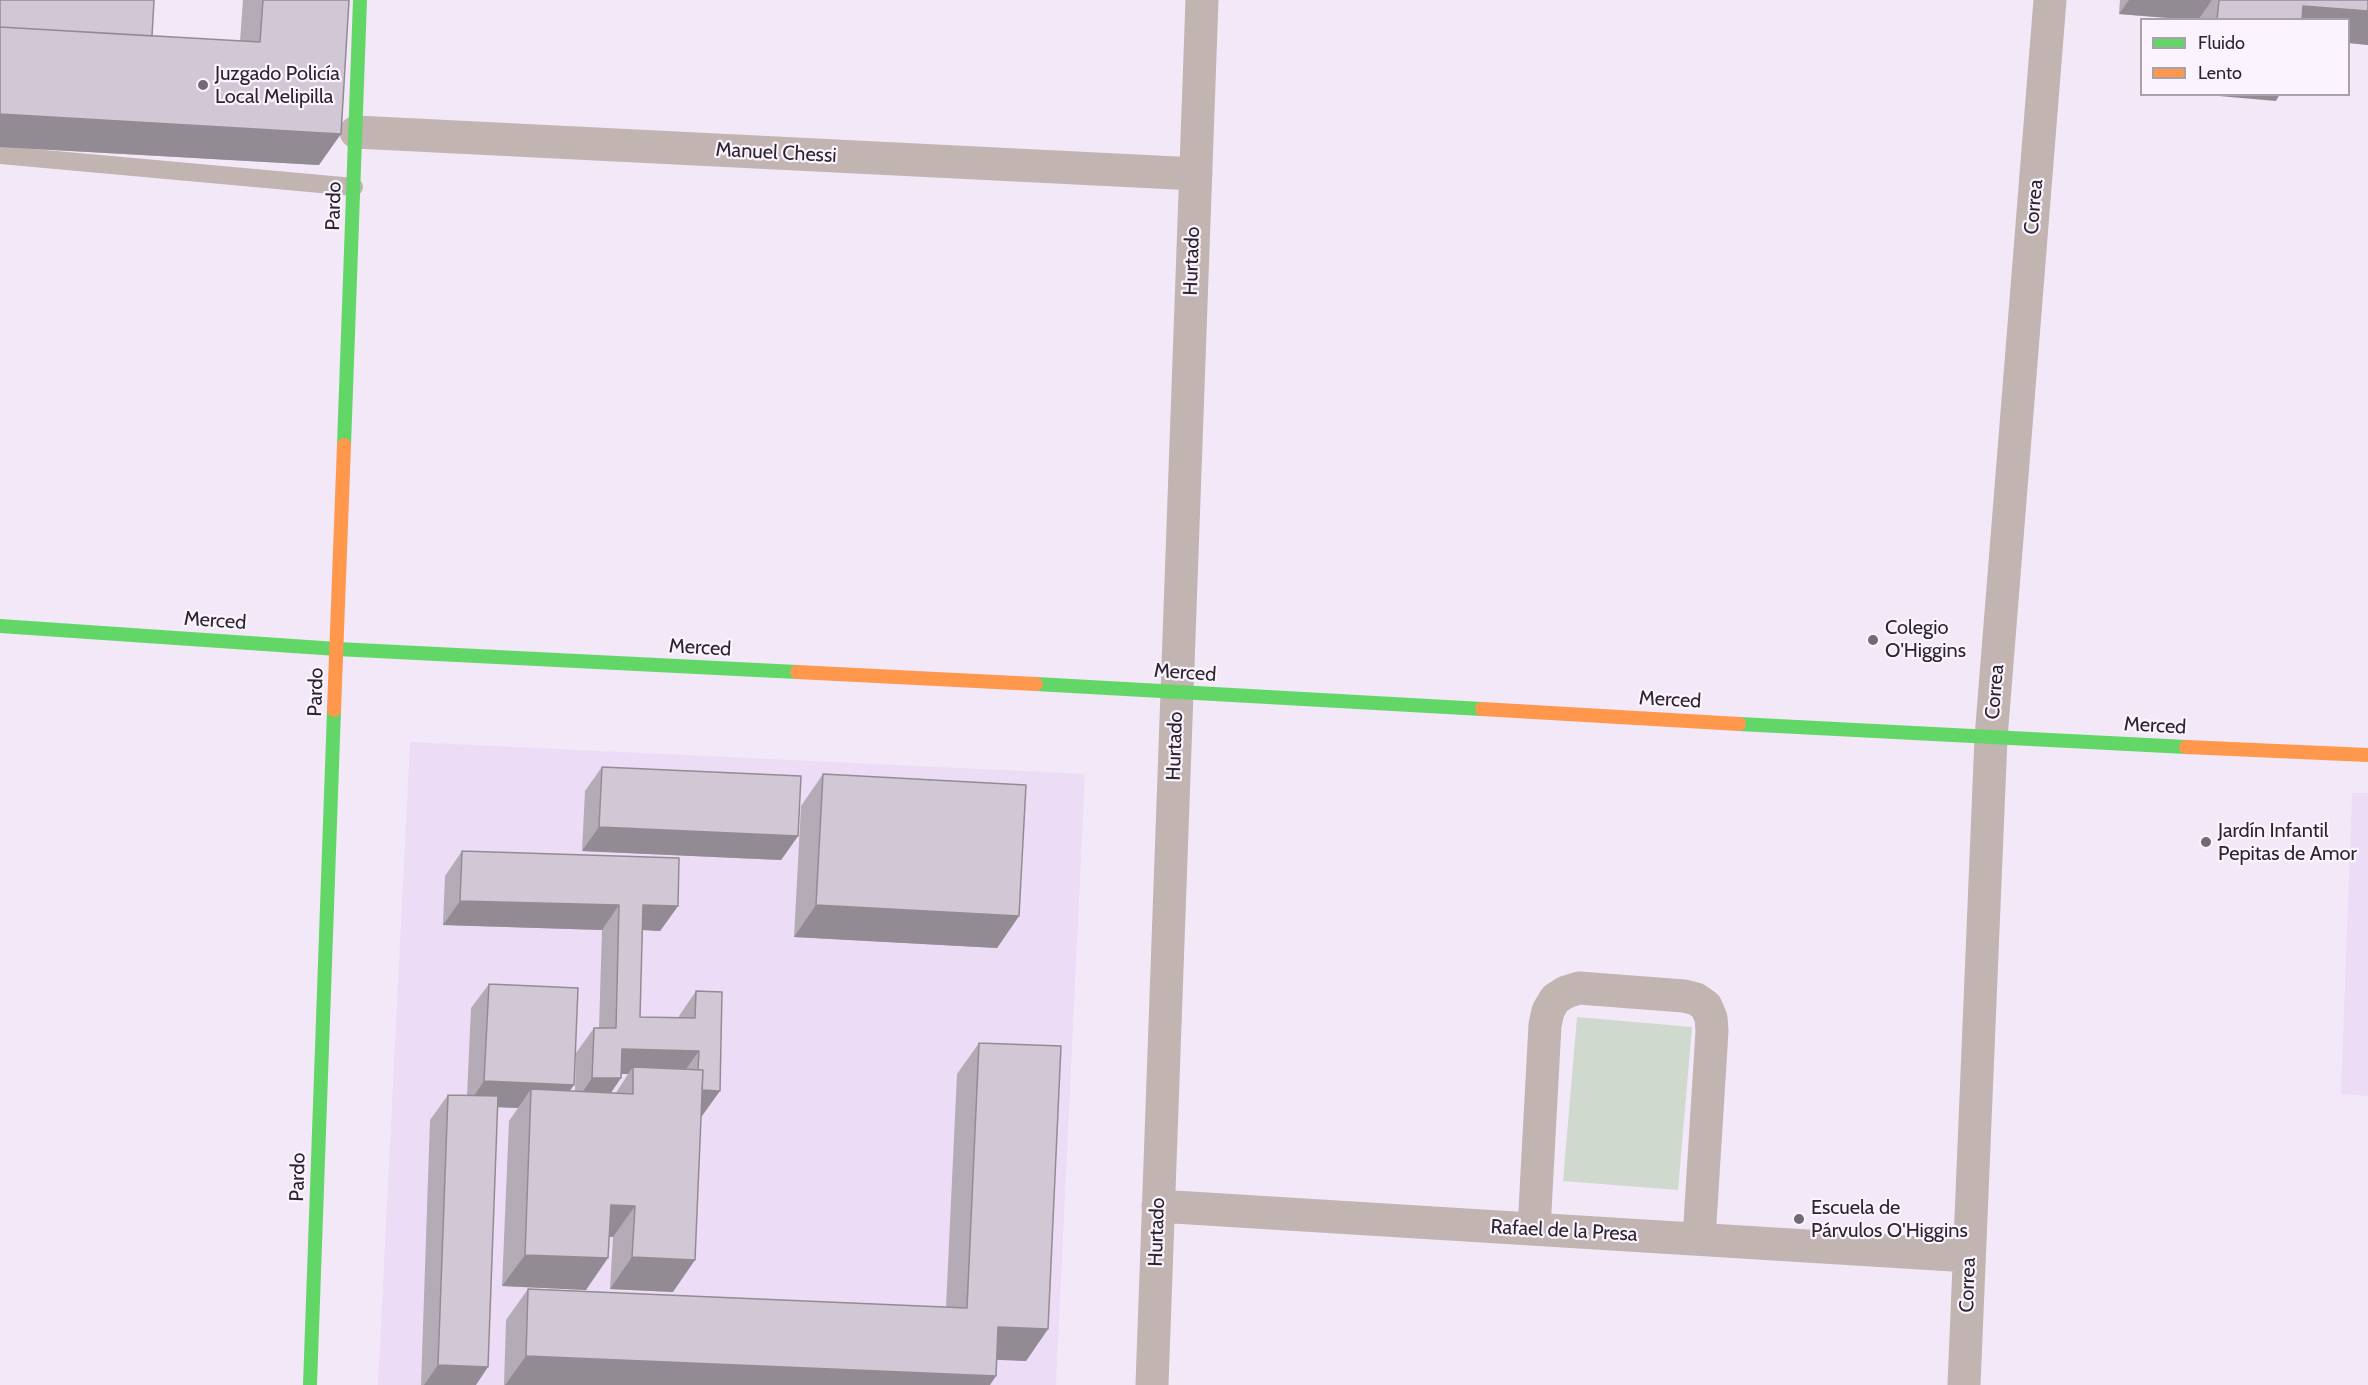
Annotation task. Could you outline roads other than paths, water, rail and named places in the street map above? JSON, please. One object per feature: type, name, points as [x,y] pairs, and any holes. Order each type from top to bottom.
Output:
[{"type":"main road","name":"Pardo","points":[[310,1385],[360,0]]},
{"type":"main road","name":"Merced","points":[[0,626],[337,649],[1177,691],[1991,738],[2368,755]]},
{"type":"street","name":"Hurtado","points":[[1152,1385],[1202,0]]},
{"type":"street","name":"Correa","points":[[1964,1385],[1991,738],[2050,0]]},
{"type":"street","name":"Manuel Chessi","points":[[356,132],[1196,174]]},
{"type":"street","points":[[1534,1229],[1545,1025],[1548,1011],[1555,999],[1579,988],[1684,996],[1696,999],[1706,1006],[1711,1018],[1712,1031],[1699,1239]]},
{"type":"street","name":"Rafael de la Presa","points":[[1158,1206],[1970,1256]]},
{"type":"lane","points":[[0,155],[354,187]]},
{"type":"place","name":"Juzgado Policía Local Melipilla","points":[[203,85]]},
{"type":"place","name":"Colegio O'Higgins","points":[[1873,640]]},
{"type":"place","name":"Jardín Infantil Pepitas de Amor","points":[[2206,842]]},
{"type":"place","name":"Escuela de Párvulos O'Higgins","points":[[1799,1219]]}]
